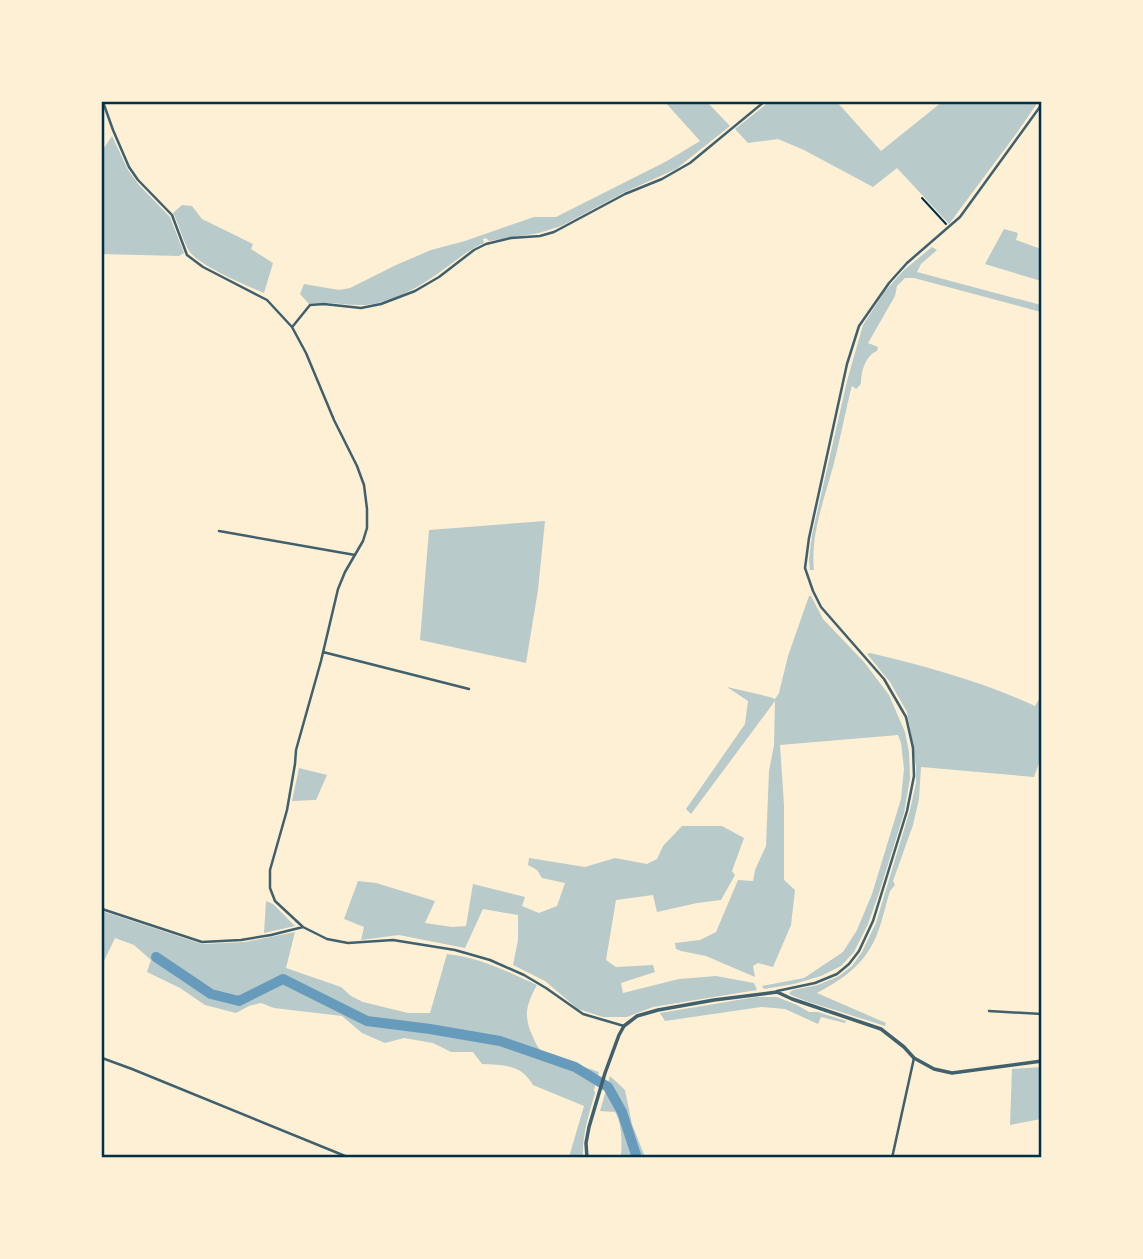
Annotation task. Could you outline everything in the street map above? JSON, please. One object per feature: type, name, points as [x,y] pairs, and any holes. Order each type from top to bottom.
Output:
[{"type":"street","points":[[103,102],[130,167],[138,180],[172,215],[187,255],[204,267],[267,300],[292,327],[358,466],[364,485],[368,528],[338,589],[296,750],[286,810],[270,870],[270,888],[275,901],[303,927],[327,939],[348,943],[393,940],[455,950],[491,960],[524,975],[583,1014],[624,1026]]},
{"type":"street","points":[[292,327],[310,305],[361,308],[381,304],[415,292],[486,244],[554,232],[625,194],[678,171],[764,102]]},
{"type":"street","points":[[587,1157],[589,1127],[605,1073],[624,1026],[637,1016],[658,1010],[777,992],[815,983],[836,974],[849,964],[859,951],[873,921],[907,811],[914,776],[913,748],[906,717],[884,679],[821,607],[805,568],[806,550],[845,372],[859,326],[895,274],[960,217],[1041,104]]},
{"type":"street","points":[[219,531],[355,555]]},
{"type":"street","points":[[323,652],[469,688]]},
{"type":"street","points":[[102,909],[202,942],[241,940],[303,927]]},
{"type":"street","points":[[777,992],[874,1026],[892,1037],[914,1058],[934,1069],[952,1073],[1041,1061]]},
{"type":"street","points":[[989,1011],[1041,1014]]},
{"type":"street","points":[[102,1058],[350,1157]]},
{"type":"street","points":[[892,1157],[914,1058]]},
{"type":"path","points":[[922,198],[950,227]]},
{"type":"shaded area","points":[[665,102],[707,102],[730,126],[676,169],[561,226],[539,233],[489,241],[483,239],[484,243],[433,277],[393,298],[365,305],[309,304],[300,294],[304,284],[339,290],[350,288],[431,250],[534,217],[556,217],[667,161],[700,141]]},
{"type":"shaded area","points":[[769,102],[837,102],[881,151],[942,102],[1038,102],[949,224],[897,168],[873,187],[778,139],[748,143],[735,129]]},
{"type":"shaded area","points":[[112,136],[128,170],[170,217],[184,253],[179,256],[102,254],[102,151]]},
{"type":"shaded area","points":[[182,205],[192,206],[202,219],[253,244],[251,249],[273,263],[264,293],[222,274],[193,255],[173,213]]},
{"type":"shaded area","points":[[1004,229],[1018,233],[1016,240],[1041,249],[1041,281],[985,264]]},
{"type":"shaded area","points":[[932,247],[937,250],[921,264],[917,272],[1041,305],[1041,312],[914,278],[905,278],[897,286],[895,296],[868,343],[878,347],[877,351],[864,365],[861,384],[856,389],[852,386],[851,389],[816,530],[814,570],[810,570],[812,535],[847,381],[863,325],[885,291],[904,270]]},
{"type":"shaded area","points":[[545,521],[538,590],[526,663],[420,640],[429,530]]},
{"type":"shaded area","points":[[809,596],[823,619],[864,662],[889,695],[905,732],[910,778],[904,813],[879,893],[854,952],[841,966],[821,976],[764,989],[762,986],[804,978],[843,952],[857,930],[872,894],[901,799],[904,769],[898,735],[780,745],[784,805],[784,880],[795,890],[791,925],[773,967],[758,963],[753,966],[755,977],[706,956],[676,949],[675,943],[700,940],[716,932],[738,880],[753,881],[766,846],[775,701],[691,814],[686,809],[745,724],[748,701],[727,687],[775,699]]},
{"type":"shaded area","points":[[867,654],[954,675],[1035,706],[1041,696],[1041,757],[1034,777],[921,767],[919,799],[913,825],[873,944],[853,969],[817,993],[886,1023],[885,1026],[789,993],[839,976],[852,966],[862,952],[876,923],[910,810],[916,783],[916,767],[907,712],[890,682]]},
{"type":"shaded area","points":[[299,768],[327,775],[316,800],[292,801]]},
{"type":"shaded area","points":[[682,826],[722,826],[744,838],[732,871],[735,875],[721,900],[657,912],[653,895],[616,900],[606,960],[616,967],[653,965],[655,972],[621,983],[623,993],[679,979],[716,976],[754,983],[757,990],[653,1007],[627,1017],[603,1017],[578,1009],[545,981],[513,965],[518,940],[518,915],[483,909],[465,948],[399,935],[361,940],[364,927],[344,919],[358,881],[376,883],[435,901],[425,923],[466,926],[473,884],[525,897],[522,906],[539,913],[557,906],[565,883],[542,878],[537,870],[528,865],[529,858],[585,867],[615,858],[647,864],[657,859],[663,846]]},
{"type":"shaded area","points":[[266,901],[273,904],[295,926],[264,933]]},
{"type":"shaded area","points":[[102,911],[202,944],[245,942],[295,932],[286,968],[341,987],[363,1002],[408,1013],[430,1013],[447,954],[482,962],[537,985],[528,1005],[527,1017],[538,1047],[552,1057],[599,1072],[588,1117],[583,1157],[569,1157],[584,1106],[533,1085],[517,1069],[482,1064],[473,1052],[451,1052],[433,1043],[404,1038],[385,1043],[362,1033],[342,1016],[274,1008],[261,1003],[236,1013],[205,1005],[180,988],[147,972],[151,960],[134,945],[115,938],[104,961],[102,981]]},
{"type":"shaded area","points":[[756,997],[777,997],[809,1012],[818,1012],[846,1021],[845,1023],[821,1017],[818,1024],[785,1009],[761,1007],[665,1021],[660,1013]]},
{"type":"shaded area","points":[[1041,1067],[1041,1119],[1010,1125],[1012,1069]]},
{"type":"shaded area","points":[[610,1076],[625,1090],[632,1124],[645,1157],[621,1155],[621,1133],[617,1116],[615,1112],[600,1111]]},
{"type":"waterway","points":[[102,944],[102,951]]},
{"type":"waterway","points":[[156,957],[211,994],[239,1001],[283,979],[367,1021],[500,1041],[575,1067],[608,1087],[622,1112],[637,1158]]}]
